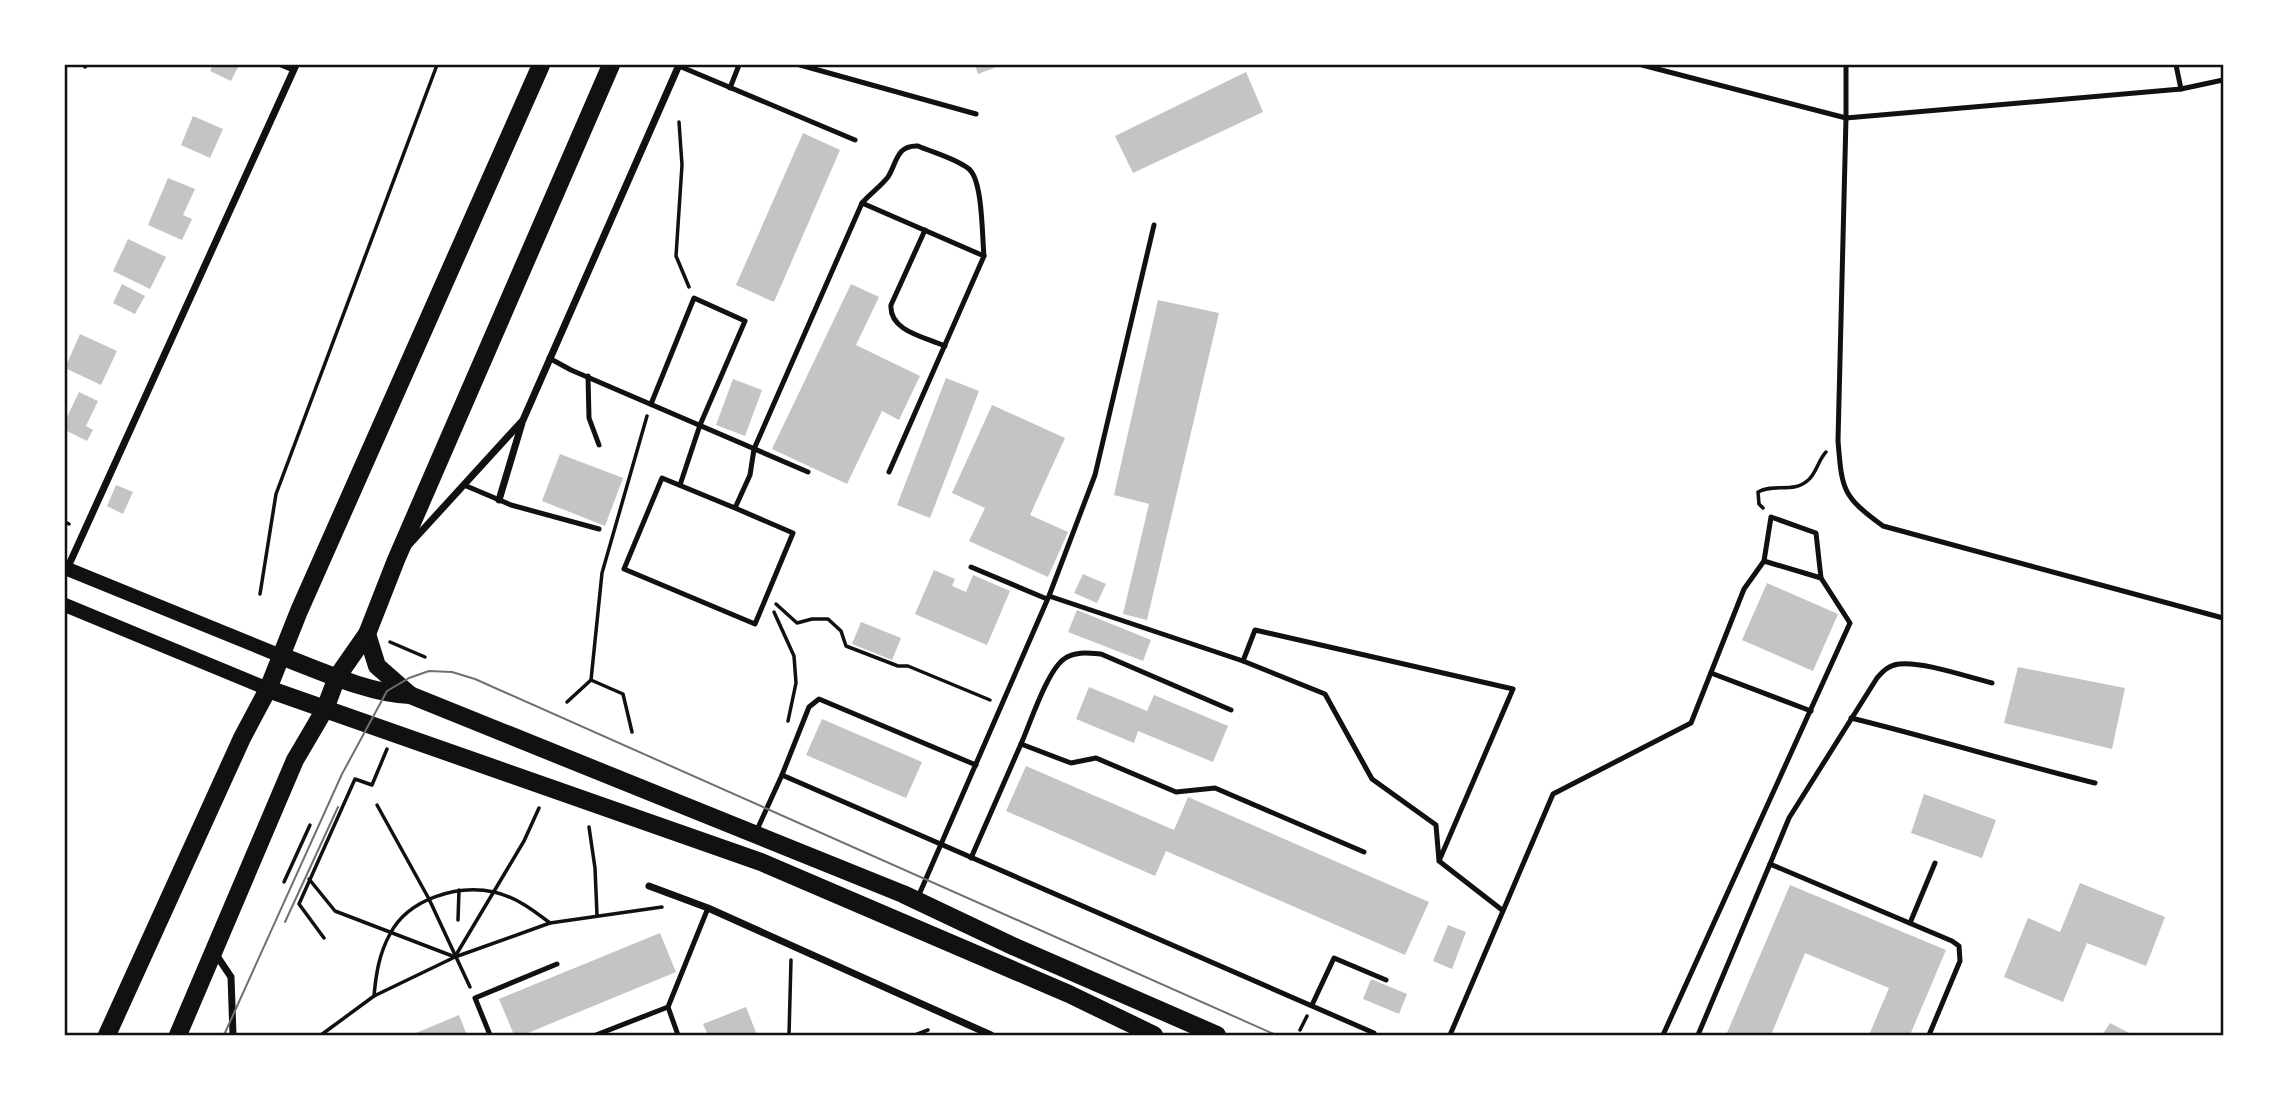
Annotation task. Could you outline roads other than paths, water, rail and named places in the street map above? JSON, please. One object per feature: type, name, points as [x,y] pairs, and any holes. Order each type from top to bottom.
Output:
[{"type":"main road","points":[[107,1035],[242,738],[268,689],[541,65]]},
{"type":"main road","points":[[178,1035],[295,760],[325,709],[337,677],[367,634],[396,560],[611,65]]},
{"type":"main road","points":[[66,568],[337,677],[397,695],[410,695]]},
{"type":"main road","points":[[65,606],[268,689],[761,862],[1069,994],[1154,1035]]},
{"type":"main road","points":[[367,634],[377,666],[410,695],[917,901],[1014,947],[1217,1035]]},
{"type":"main road","points":[[900,921],[917,901]]},
{"type":"street","points":[[499,500],[523,420],[679,65]]},
{"type":"street","points":[[66,568],[294,67]]},
{"type":"street","points":[[396,560],[523,420]]},
{"type":"street","points":[[649,886],[708,908],[991,1035]]},
{"type":"street","points":[[214,950],[231,977],[233,1035]]},
{"type":"lane","points":[[281,65],[294,67]]},
{"type":"lane","points":[[679,65],[855,141]]},
{"type":"lane","points":[[730,88],[739,65]]},
{"type":"lane","points":[[800,65],[975,114]]},
{"type":"lane","points":[[1642,65],[1846,118],[2181,89],[2223,80]]},
{"type":"lane","points":[[1846,65],[1838,441],[1845,490],[1861,509],[1883,526],[2223,618]]},
{"type":"lane","points":[[2176,65],[2181,89]]},
{"type":"lane","points":[[735,508],[750,475],[754,449],[862,202],[888,177],[903,149],[918,146],[964,166],[975,177],[984,256],[889,472]]},
{"type":"lane","points":[[862,202],[984,256]]},
{"type":"lane","points":[[917,901],[1048,598],[1095,475],[1154,225]]},
{"type":"lane","points":[[925,230],[891,305],[891,313],[900,327],[945,346]]},
{"type":"lane","points":[[651,404],[694,298],[745,321],[700,425],[680,485]]},
{"type":"lane","points":[[549,358],[571,370],[808,472]]},
{"type":"lane","points":[[588,376],[589,418],[599,445]]},
{"type":"lane","points":[[662,478],[735,508],[793,533],[755,624],[624,569],[662,478]]},
{"type":"lane","points":[[464,485],[511,505],[598,529]]},
{"type":"lane","points":[[1450,1035],[1553,794],[1691,723],[1744,589],[1764,561],[1771,517],[1816,533],[1821,578],[1850,623],[1663,1035]]},
{"type":"lane","points":[[1764,561],[1821,578]]},
{"type":"lane","points":[[971,567],[1048,598],[1243,661],[1325,694],[1372,779],[1436,825],[1439,861],[1502,911]]},
{"type":"lane","points":[[1243,661],[1255,630],[1513,690],[1439,861]]},
{"type":"lane","points":[[971,858],[1053,671],[1064,658],[1083,652],[1101,654],[1231,710]]},
{"type":"lane","points":[[1698,1035],[1789,818],[1877,678],[1885,669],[1898,664],[1912,664],[1992,682]]},
{"type":"lane","points":[[1711,673],[1811,710]]},
{"type":"lane","points":[[754,835],[809,707],[819,699],[976,765]]},
{"type":"lane","points":[[1852,718],[1939,739],[2015,764],[2095,783]]},
{"type":"lane","points":[[1021,744],[1071,763],[1096,758],[1176,792],[1215,788],[1364,852]]},
{"type":"lane","points":[[782,775],[1374,1033]]},
{"type":"lane","points":[[1910,923],[1935,863]]},
{"type":"lane","points":[[1770,864],[1959,946],[1960,961],[1929,1035]]},
{"type":"lane","points":[[678,1035],[668,1007],[708,908]]},
{"type":"lane","points":[[1312,1005],[1334,958],[1386,980]]},
{"type":"lane","points":[[490,1035],[475,998],[557,964]]},
{"type":"lane","points":[[596,1035],[668,1007]]},
{"type":"tram line","points":[[224,1035],[342,774],[387,691],[409,678],[429,671],[452,672],[475,679],[1276,1035]]},
{"type":"tram line","points":[[285,922],[338,807]]}]
